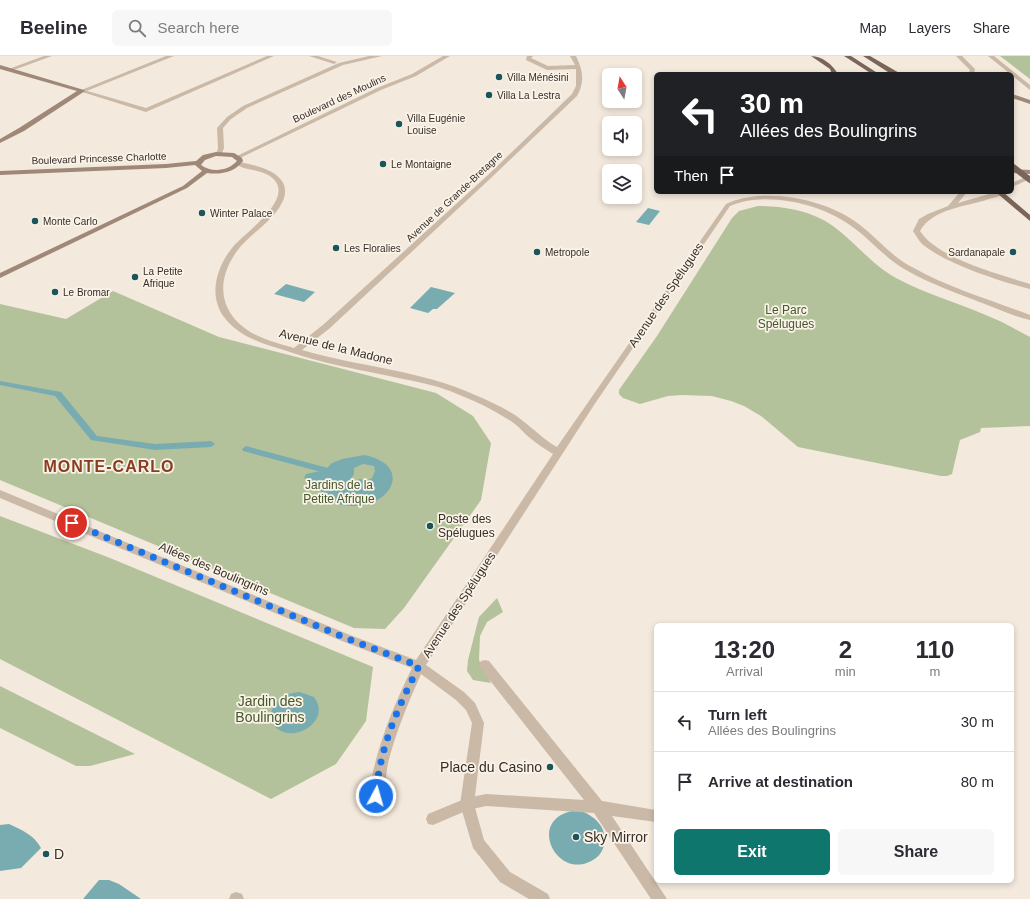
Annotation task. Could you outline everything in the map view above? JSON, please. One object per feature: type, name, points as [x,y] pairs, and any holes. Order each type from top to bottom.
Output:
[{"type":"main road","points":[[814,56],[832,68],[834,72]]},
{"type":"main road","points":[[847,56],[873,72]]},
{"type":"main road","points":[[866,56],[894,72]]},
{"type":"main road","points":[[0,67],[82,91]]},
{"type":"main road","points":[[0,141],[32,124],[65,99],[82,91]]},
{"type":"main road","points":[[1014,97],[1030,102]]},
{"type":"main road","points":[[198,163],[199,168],[206,171],[225,170],[238,160],[230,154],[219,154]]},
{"type":"main road","name":"Boulevard Princesse Charlotte","points":[[0,173],[166,166],[198,163],[205,157],[219,154]]},
{"type":"main road","points":[[1014,168],[1030,180]]},
{"type":"main road","points":[[0,276],[185,187],[206,171]]},
{"type":"main road","points":[[1014,171],[1030,172]]},
{"type":"main road","points":[[1002,194],[1030,219]]},
{"type":"street","points":[[9,70],[49,56]]},
{"type":"street","points":[[82,91],[171,56]]},
{"type":"street","points":[[82,91],[146,110],[272,56]]},
{"type":"street","points":[[312,56],[334,62]]},
{"type":"street","points":[[219,154],[221,148],[220,128],[229,118],[245,107],[341,64],[353,60],[380,56]]},
{"type":"street","name":"Boulevard des Moulins","points":[[238,160],[379,89],[414,75],[447,56]]},
{"type":"street","points":[[530,56],[528,59],[546,68],[579,67]]},
{"type":"street","name":"Avenue de Grande-Bretagne","points":[[295,351],[338,316],[490,176],[575,94],[579,86],[579,67],[573,56]]},
{"type":"street","points":[[959,56],[971,66],[973,70],[972,72]]},
{"type":"street","points":[[991,56],[1010,72]]},
{"type":"street","points":[[1014,75],[1030,88]]},
{"type":"street","name":"Avenue de la Madone","points":[[238,160],[267,171],[277,178],[282,188],[282,196],[276,207],[234,250],[223,272],[220,282],[219,297],[224,311],[233,321],[249,335],[273,345],[441,384],[478,398],[519,422],[536,438],[558,453]]},
{"type":"street","points":[[1014,184],[1030,176]]},
{"type":"street","points":[[772,194],[781,198]]},
{"type":"street","points":[[951,208],[962,194]]},
{"type":"street","points":[[996,194],[985,199],[951,208],[927,218],[920,223],[917,230],[918,235],[925,243],[951,258],[1030,287]]},
{"type":"street","name":"Avenue des Spélugues","points":[[375,804],[378,772],[387,738],[403,698],[419,666],[558,453],[718,218],[735,196],[751,198],[781,198],[814,204],[834,212],[858,226],[887,254],[908,269],[944,285],[1030,318]]},
{"type":"street","name":"Allées des Boulingrins","points":[[0,494],[339,635],[419,666],[460,696],[470,707],[478,723],[467,804]]},
{"type":"street","points":[[485,665],[598,807],[660,899]]},
{"type":"street","points":[[433,819],[467,804],[486,800],[598,807],[654,816]]},
{"type":"street","points":[[467,804],[478,843],[505,877],[543,899]]},
{"type":"green space","points":[[1000,56],[1030,56],[1030,79]]},
{"type":"green space","name":"Le Parc Spélugues","points":[[758,206],[797,210],[825,221],[849,239],[887,273],[908,284],[1004,323],[1030,337],[1030,426],[981,428],[980,432],[960,440],[952,474],[941,476],[798,447],[761,416],[744,406],[712,396],[668,396],[640,404],[623,398],[619,394],[619,390],[657,336],[732,218],[739,211]]},
{"type":"green space","name":"Jardins de la Petite Afrique","points":[[113,291],[219,337],[436,393],[473,416],[491,443],[481,500],[404,608],[385,629],[354,628],[0,480],[0,304],[66,319]]},
{"type":"green space","name":"Jardin des Boulingrins","points":[[0,516],[110,558],[373,667],[366,721],[336,764],[271,799],[0,659]]},
{"type":"green space","points":[[497,598],[503,612],[487,622],[480,636],[479,660],[491,683],[473,680],[467,671],[468,660],[479,617]]},
{"type":"green space","points":[[0,686],[135,754],[90,766],[76,766],[0,728]]},
{"type":"water","points":[[648,208],[660,211],[649,225],[636,222]]},
{"type":"water","points":[[286,284],[315,292],[304,302],[274,294]]},
{"type":"water","points":[[431,287],[455,293],[437,309],[433,309],[428,313],[410,308]]},
{"type":"water","points":[[364,455],[379,460],[388,467],[392,475],[392,484],[387,492],[379,499],[368,504],[355,506],[342,505],[330,501],[315,483],[304,478],[306,474],[325,470],[332,463],[342,459]],"holes":[[[363,464],[374,466],[375,471],[372,478],[368,480],[359,479],[352,485],[350,480],[354,474],[354,468]]]},
{"type":"water","points":[[300,692],[314,697],[319,707],[317,717],[312,725],[304,730],[294,733],[284,732],[276,727],[270,717],[274,706],[285,696]]},
{"type":"water","points":[[578,810],[589,815],[602,827],[605,839],[603,849],[599,855],[596,858],[582,864],[569,863],[559,857],[552,847],[549,835],[552,824],[561,815]]},
{"type":"water","points":[[9,824],[31,836],[41,848],[21,868],[0,871],[0,825]]},
{"type":"water","points":[[99,880],[109,880],[119,884],[141,899],[83,899]]},
{"type":"waterway","points":[[0,383],[58,394],[94,438],[155,447],[211,444]]},
{"type":"waterway","points":[[246,449],[325,470]]},
{"type":"place","name":"Villa Ménésini","points":[[499,77]]},
{"type":"place","name":"Villa La Lestra","points":[[489,95]]},
{"type":"place","name":"Villa Eugénie Louise","points":[[399,124]]},
{"type":"place","name":"Le Montaigne","points":[[383,164]]},
{"type":"place","name":"Winter Palace","points":[[202,213]]},
{"type":"place","name":"Monte Carlo","points":[[35,221]]},
{"type":"place","name":"Les Floralies","points":[[336,248]]},
{"type":"place","name":"Metropole","points":[[537,252]]},
{"type":"place","name":"Sardanapale","points":[[1013,252]]},
{"type":"place","name":"La Petite Afrique","points":[[135,277]]},
{"type":"place","name":"Le Bromar","points":[[55,292]]},
{"type":"place","name":"Poste des Spélugues","points":[[430,526]]},
{"type":"place","name":"Place du Casino","points":[[550,767]]},
{"type":"place","name":"Sky Mirror","points":[[576,837]]},
{"type":"place","name":"D","points":[[46,854]]},
{"type":"district","name":"MONTE-CARLO","points":[[109,466]]},
{"type":"route","points":[[72,523],[346,638],[419,666],[403,698],[387,738],[378,772],[376,796]]}]
